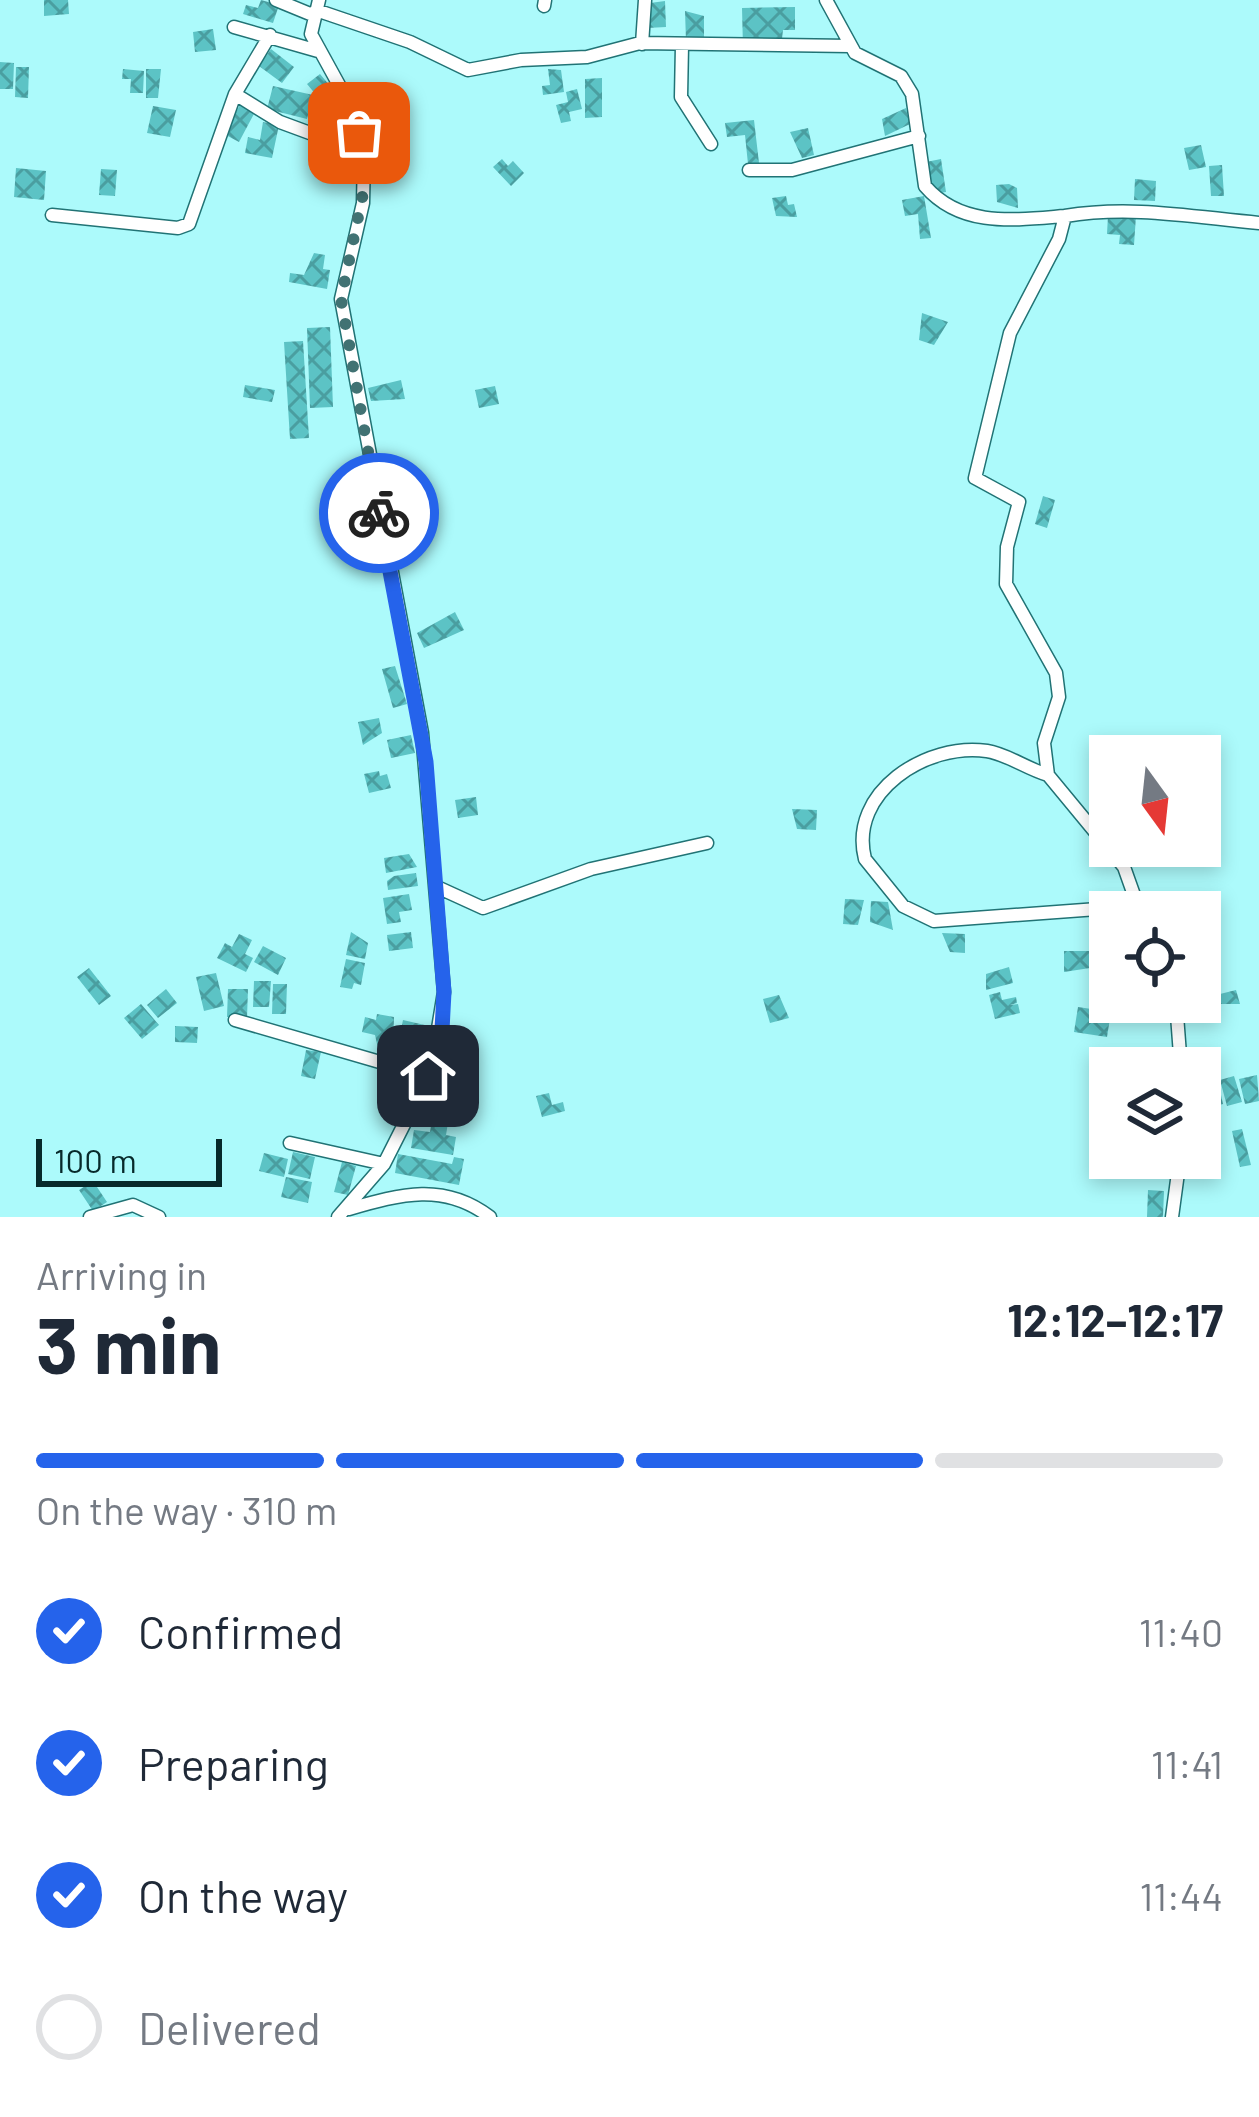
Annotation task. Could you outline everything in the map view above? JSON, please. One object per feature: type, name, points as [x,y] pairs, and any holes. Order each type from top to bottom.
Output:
[{"type":"street","points":[[276,0],[317,9],[410,42],[468,70],[521,59],[587,57],[605,48],[642,44],[850,46],[901,76],[913,94],[925,186],[954,209],[983,219],[1104,210],[1259,223]]},
{"type":"street","points":[[642,44],[645,0]]},
{"type":"street","points":[[826,0],[850,46]]},
{"type":"street","points":[[317,9],[311,34],[356,116],[364,154],[363,203],[341,299],[409,655],[437,887],[444,992],[442,1030],[428,1076],[384,1164],[342,1213]]},
{"type":"street","points":[[234,27],[318,51]]},
{"type":"street","points":[[52,214],[185,227],[211,171],[235,94],[270,35]]},
{"type":"street","points":[[682,45],[681,97],[711,144]]},
{"type":"street","points":[[235,94],[280,122],[364,154]]},
{"type":"street","points":[[749,170],[792,170],[919,136]]},
{"type":"street","points":[[1048,775],[1044,743],[1059,697],[1056,673],[1006,584],[1007,547],[1019,502],[1009,493],[980,484],[974,471],[1010,333],[1049,260],[1065,216]]},
{"type":"street","points":[[1089,912],[934,921],[903,905],[865,859],[871,805],[905,770],[969,751],[991,751],[1048,775],[1124,867],[1133,891]]},
{"type":"street","points":[[437,887],[483,908],[590,869],[707,843]]},
{"type":"street","points":[[235,1020],[428,1076]]},
{"type":"street","points":[[290,1142],[384,1164]]},
{"type":"street","points":[[1172,1217],[1177,1179]]},
{"type":"street","points":[[342,1213],[433,1192],[462,1200],[490,1217]]},
{"type":"street","points":[[90,1217],[134,1205],[159,1217]]},
{"type":"building","points":[[44,0],[68,0],[69,14],[44,16]]},
{"type":"building","points":[[261,0],[279,5],[273,23],[243,14],[246,5],[258,8]]},
{"type":"building","points":[[665,1],[666,27],[647,28],[650,3]]},
{"type":"building","points":[[795,7],[795,30],[783,30],[781,48],[743,48],[742,8]]},
{"type":"building","points":[[685,11],[704,16],[704,43],[686,41]]},
{"type":"building","points":[[213,29],[216,50],[195,52],[193,32]]},
{"type":"building","points":[[271,49],[294,67],[282,83],[259,66]]},
{"type":"building","points":[[0,62],[14,63],[13,89],[0,89]]},
{"type":"building","points":[[16,67],[29,67],[28,98],[15,97]]},
{"type":"building","points":[[123,69],[144,71],[143,93],[130,93],[131,79],[122,79]]},
{"type":"building","points":[[146,69],[161,69],[158,98],[146,98]]},
{"type":"building","points":[[548,69],[561,70],[564,92],[543,95],[542,86],[550,85]]},
{"type":"building","points":[[320,74],[335,92],[322,102],[307,84]]},
{"type":"building","points":[[602,78],[602,117],[585,118],[585,79]]},
{"type":"building","points":[[273,86],[313,95],[307,119],[267,109]]},
{"type":"building","points":[[577,89],[582,109],[569,112],[571,121],[561,123],[556,105],[568,102],[566,92]]},
{"type":"building","points":[[241,103],[256,110],[239,142],[224,134]]},
{"type":"building","points":[[153,106],[176,110],[170,137],[147,133]]},
{"type":"building","points":[[906,108],[910,124],[885,136],[882,119]]},
{"type":"building","points":[[754,120],[759,163],[748,164],[745,135],[727,137],[725,123]]},
{"type":"building","points":[[263,122],[279,125],[272,158],[245,153],[248,137],[260,140]]},
{"type":"building","points":[[808,128],[814,155],[802,158],[790,132]]},
{"type":"building","points":[[1201,145],[1206,167],[1189,170],[1184,148]]},
{"type":"building","points":[[502,159],[508,166],[513,161],[524,173],[511,186],[493,167]]},
{"type":"building","points":[[941,159],[946,192],[934,194],[926,162]]},
{"type":"building","points":[[1222,165],[1224,196],[1211,196],[1209,166]]},
{"type":"building","points":[[16,168],[46,171],[44,200],[14,197]]},
{"type":"building","points":[[101,169],[117,170],[115,196],[99,195]]},
{"type":"building","points":[[1135,179],[1156,181],[1155,201],[1134,200]]},
{"type":"building","points":[[996,185],[1017,188],[1018,208],[997,202]]},
{"type":"building","points":[[786,196],[797,217],[776,216],[772,198]]},
{"type":"building","points":[[924,196],[931,238],[920,239],[918,214],[905,216],[902,200]]},
{"type":"building","points":[[1108,215],[1136,216],[1134,245],[1119,244],[1120,235],[1107,234]]},
{"type":"building","points":[[314,253],[325,255],[323,269],[330,270],[327,289],[289,282],[290,273],[304,275]]},
{"type":"building","points":[[922,313],[948,322],[934,345],[919,340]]},
{"type":"building","points":[[330,327],[333,407],[310,408],[307,328]]},
{"type":"building","points":[[303,341],[309,438],[290,439],[284,342]]},
{"type":"building","points":[[401,380],[405,399],[371,401],[368,388]]},
{"type":"building","points":[[245,385],[275,390],[272,402],[243,397]]},
{"type":"building","points":[[495,386],[499,404],[479,408],[475,390]]},
{"type":"building","points":[[402,474],[407,489],[389,500],[383,480]]},
{"type":"building","points":[[410,495],[414,509],[387,517],[384,503]]},
{"type":"building","points":[[1043,496],[1055,500],[1047,528],[1035,524]]},
{"type":"building","points":[[455,612],[464,630],[424,648],[417,633]]},
{"type":"building","points":[[395,666],[407,704],[393,708],[382,669]]},
{"type":"building","points":[[379,718],[382,733],[363,745],[358,722]]},
{"type":"building","points":[[411,735],[415,753],[391,758],[387,740]]},
{"type":"building","points":[[379,771],[380,776],[387,774],[391,788],[369,793],[364,774]]},
{"type":"building","points":[[476,797],[478,815],[458,818],[455,800]]},
{"type":"building","points":[[792,809],[817,810],[816,830],[797,829]]},
{"type":"building","points":[[409,854],[417,867],[386,873],[384,858]]},
{"type":"building","points":[[416,873],[418,886],[388,890],[387,881],[394,876]]},
{"type":"building","points":[[409,894],[412,910],[399,912],[401,922],[387,924],[383,898]]},
{"type":"building","points":[[845,899],[864,900],[858,925],[843,924]]},
{"type":"building","points":[[871,901],[888,902],[893,930],[870,922]]},
{"type":"building","points":[[351,932],[368,943],[365,959],[346,955]]},
{"type":"building","points":[[411,932],[413,948],[389,951],[387,935]]},
{"type":"building","points":[[942,933],[965,934],[965,953],[950,952]]},
{"type":"building","points":[[239,934],[252,940],[245,954],[253,958],[246,972],[217,958],[225,943],[232,947]]},
{"type":"building","points":[[263,946],[286,958],[278,975],[254,962]]},
{"type":"building","points":[[1064,951],[1089,951],[1089,968],[1064,972]]},
{"type":"building","points":[[346,959],[365,963],[361,985],[354,983],[352,989],[340,987]]},
{"type":"building","points":[[1009,967],[1013,983],[986,990],[986,974]]},
{"type":"building","points":[[89,968],[111,996],[99,1005],[77,977]]},
{"type":"building","points":[[216,973],[224,1006],[204,1011],[196,977]]},
{"type":"building","points":[[254,981],[271,981],[269,1007],[253,1007]]},
{"type":"building","points":[[273,984],[287,984],[286,1014],[272,1014]]},
{"type":"building","points":[[166,989],[177,1003],[158,1018],[147,1005]]},
{"type":"building","points":[[228,989],[248,989],[247,1018],[227,1017]]},
{"type":"building","points":[[1236,990],[1240,1004],[1221,1004],[1221,994]]},
{"type":"building","points":[[1000,992],[1002,1000],[1016,997],[1017,1003],[1010,1005],[1018,1004],[1020,1013],[995,1019],[989,995]]},
{"type":"building","points":[[779,995],[789,1018],[770,1023],[763,999]]},
{"type":"building","points":[[141,1004],[159,1025],[142,1039],[124,1018]]},
{"type":"building","points":[[1078,1007],[1089,1009],[1089,1023],[1109,1023],[1107,1037],[1074,1032]]},
{"type":"building","points":[[377,1014],[394,1017],[393,1056],[379,1053],[375,1035],[362,1032],[365,1017],[376,1020]]},
{"type":"building","points":[[403,1020],[429,1026],[417,1048],[398,1044]]},
{"type":"building","points":[[175,1026],[198,1027],[197,1043],[175,1042]]},
{"type":"building","points":[[306,1050],[321,1052],[315,1079],[301,1076]]},
{"type":"building","points":[[1257,1075],[1259,1101],[1245,1104],[1239,1079]]},
{"type":"building","points":[[1234,1076],[1242,1102],[1227,1106],[1221,1080]]},
{"type":"building","points":[[549,1093],[552,1105],[563,1102],[565,1111],[542,1117],[536,1096]]},
{"type":"building","points":[[434,1108],[450,1110],[446,1135],[456,1137],[453,1155],[411,1148],[414,1130],[430,1132]]},
{"type":"building","points":[[1242,1129],[1251,1165],[1240,1167],[1232,1131]]},
{"type":"building","points":[[293,1152],[315,1157],[310,1179],[288,1174]]},
{"type":"building","points":[[264,1153],[288,1159],[284,1177],[259,1171]]},
{"type":"building","points":[[398,1154],[452,1164],[454,1157],[464,1159],[459,1185],[395,1173]]},
{"type":"building","points":[[342,1162],[356,1166],[348,1195],[334,1192]]},
{"type":"building","points":[[286,1177],[312,1182],[308,1203],[281,1197]]},
{"type":"building","points":[[93,1181],[107,1202],[93,1211],[79,1190]]},
{"type":"building","points":[[1148,1190],[1164,1191],[1163,1217],[1147,1217]]},
{"type":"way so far","points":[[359,133],[366,179],[341,299],[379,513]]},
{"type":"route","points":[[379,513],[405,629],[426,762],[437,887],[444,992],[442,1030],[428,1076]]}]
